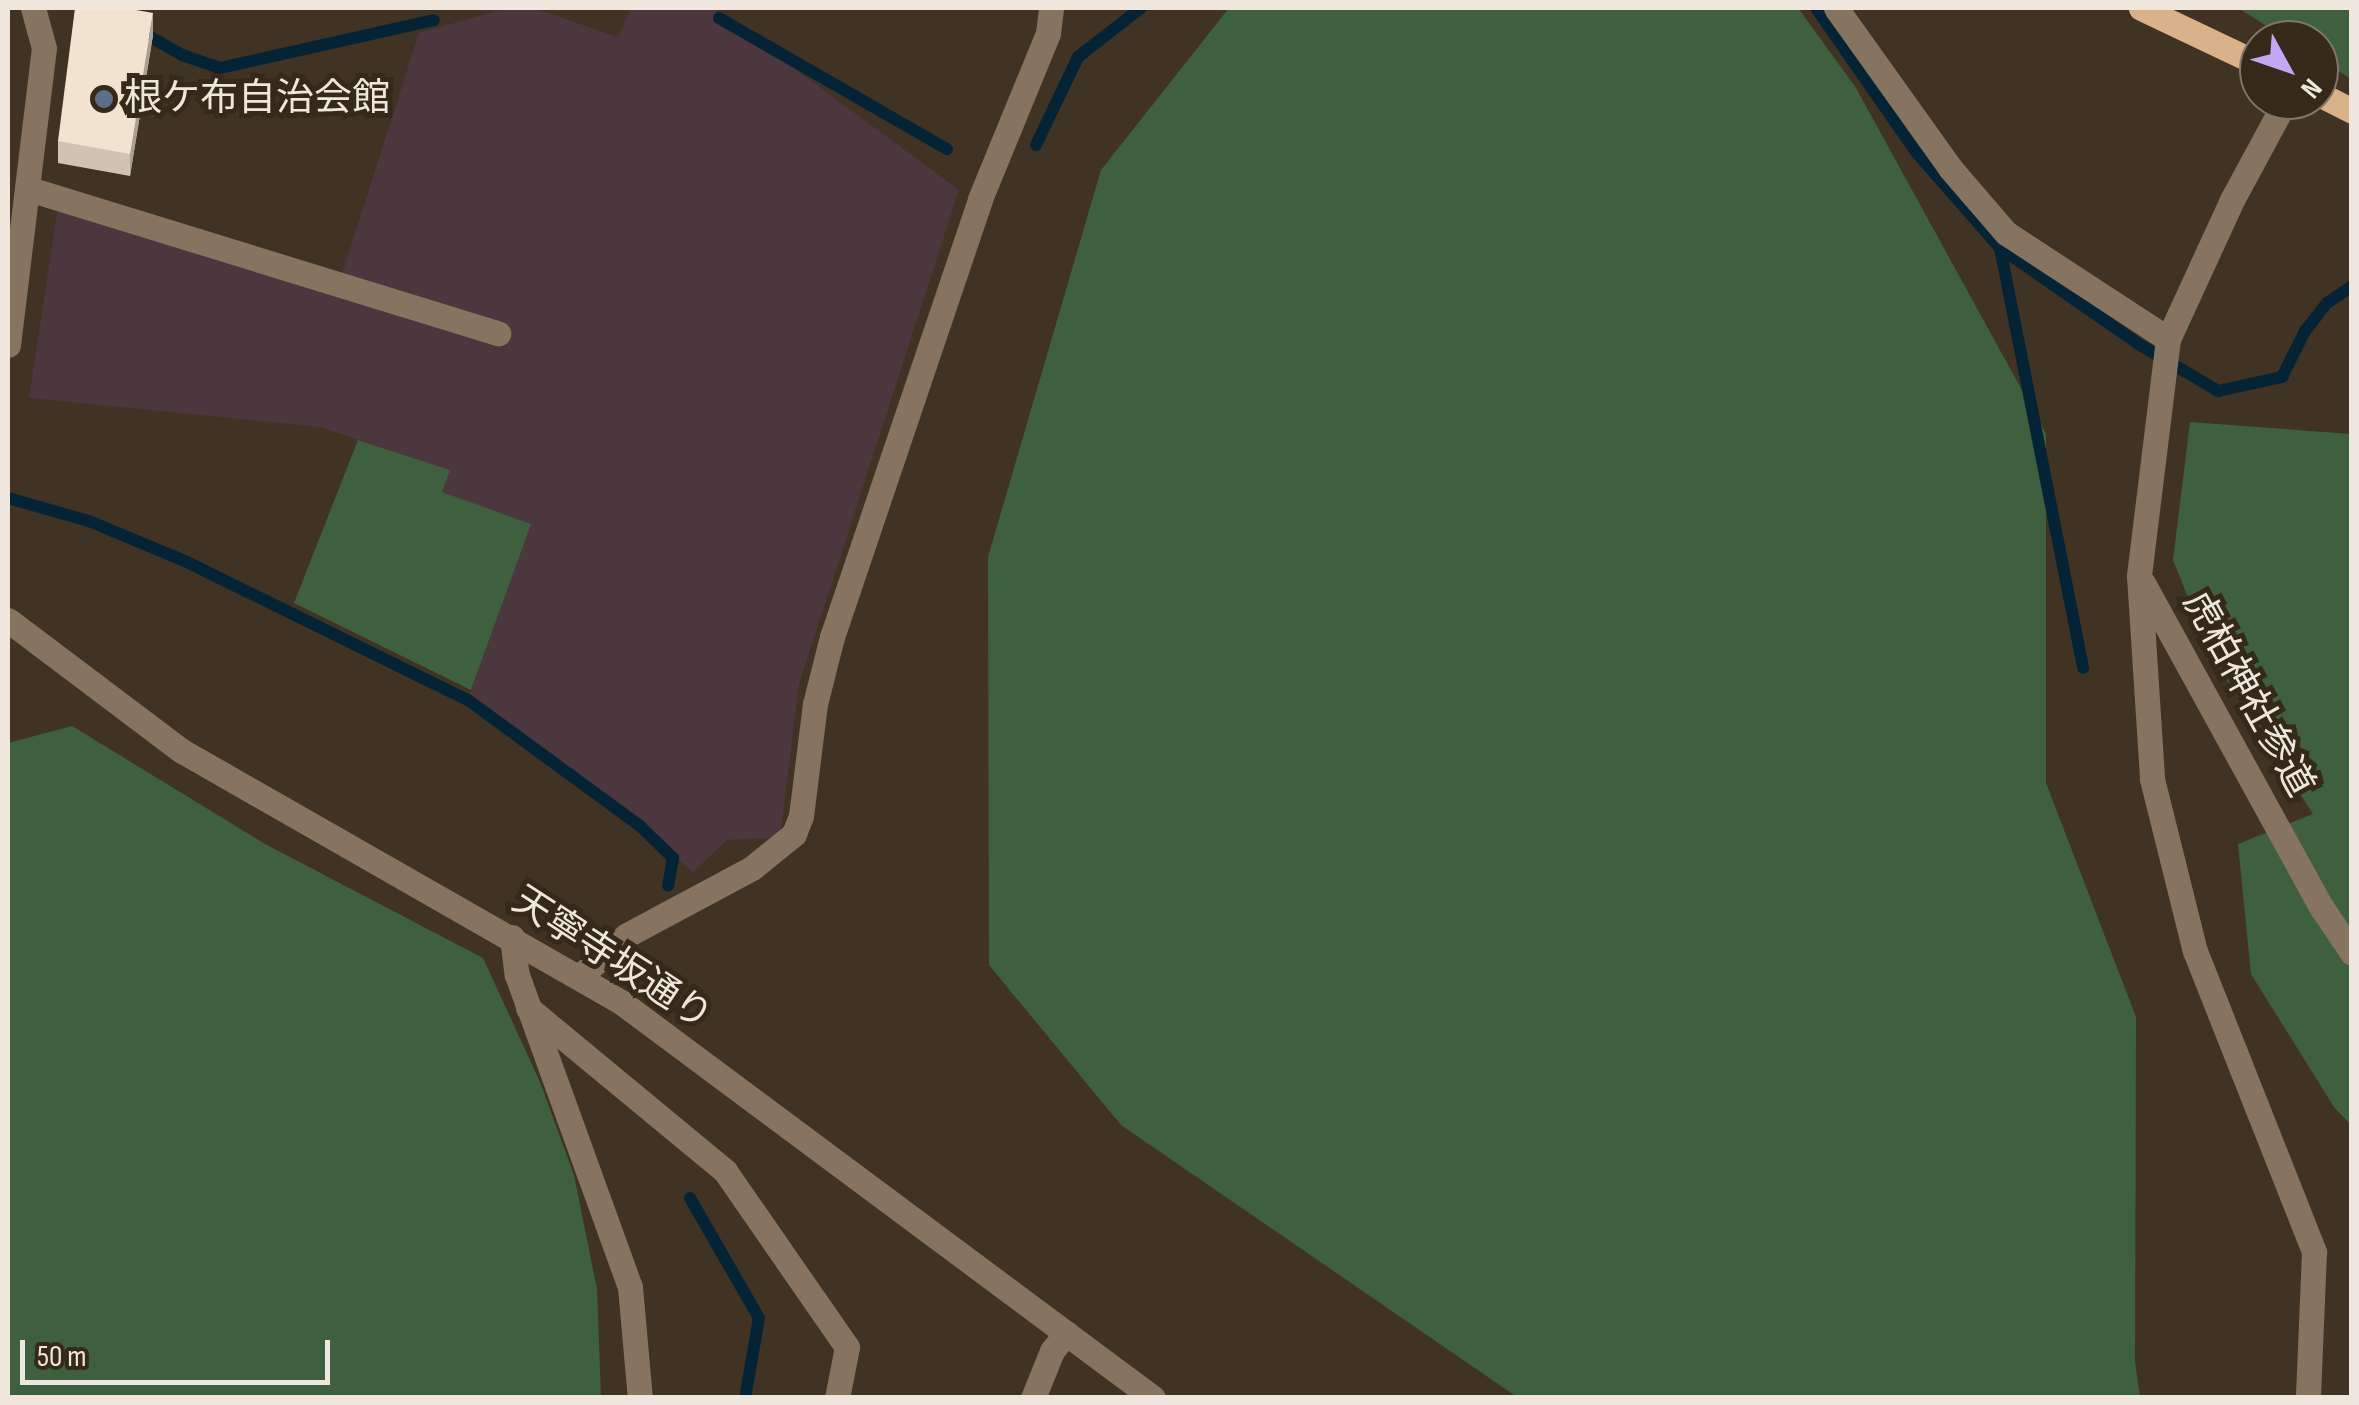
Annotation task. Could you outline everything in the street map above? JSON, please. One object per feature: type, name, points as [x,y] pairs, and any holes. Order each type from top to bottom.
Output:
[{"type":"main road","points":[[2141,8],[2239,55]]},
{"type":"street","points":[[8,345],[44,48],[33,8]]},
{"type":"street","points":[[580,976],[627,935],[752,868],[794,834],[801,816],[815,704],[832,637],[980,200],[1048,33],[1051,8]]},
{"type":"street","points":[[1836,8],[1950,168],[2006,233],[2168,340]]},
{"type":"street","points":[[2275,120],[2232,200],[2168,340],[2139,576],[2152,779],[2195,951],[2314,1252],[2308,1398]]},
{"type":"street","points":[[29,189],[498,332]]},
{"type":"street","name":"虎柏神社参道","points":[[2139,576],[2322,908],[2352,952]]},
{"type":"street","name":"天寧寺坂通り","points":[[8,620],[182,751],[580,976],[764,1106],[1153,1398]]},
{"type":"street","points":[[512,936],[517,975],[528,1008],[630,1288],[640,1398]]},
{"type":"street","points":[[528,1008],[725,1171],[846,1347],[837,1398]]},
{"type":"street","points":[[1032,1398],[1052,1352],[1066,1333]]},
{"type":"shaded area","points":[[508,8],[533,8],[618,37],[631,8],[712,8],[959,190],[799,684],[780,837],[727,840],[693,872],[640,826],[468,700],[530,524],[441,492],[449,470],[320,427],[29,398],[58,207],[336,293],[419,33]]},
{"type":"green space","points":[[1229,8],[1798,8],[1856,88],[2046,434],[2046,783],[2136,1017],[2135,1361],[2140,1397],[1517,1397],[1121,1125],[989,965],[988,557],[1101,170]]},
{"type":"green space","points":[[2238,8],[2351,8],[2351,79],[2339,72],[2339,20],[2257,20]]},
{"type":"green space","points":[[2190,422],[2351,434],[2351,1125],[2334,1107],[2251,974],[2238,844],[2313,814],[2212,657],[2173,560]]},
{"type":"green space","points":[[358,440],[450,470],[442,492],[531,524],[471,690],[294,603]]},
{"type":"green space","points":[[72,726],[265,844],[483,958],[540,1082],[574,1175],[597,1289],[601,1397],[8,1397],[8,743]]},
{"type":"building","name":"根ケ布自治会館","points":[[75,8],[125,8],[153,13],[130,154],[58,141]]},
{"type":"waterway","points":[[1036,145],[1078,57],[1141,8]]},
{"type":"waterway","points":[[1816,8],[1916,152],[2000,248],[2140,345],[2218,391],[2282,377],[2305,331],[2327,303],[2352,286]]},
{"type":"waterway","points":[[719,18],[947,149]]},
{"type":"waterway","points":[[140,31],[182,55],[220,68],[434,20]]},
{"type":"waterway","points":[[2000,248],[2083,668]]},
{"type":"waterway","points":[[8,498],[89,521],[187,562],[468,700],[640,826],[673,858],[668,886]]},
{"type":"waterway","points":[[690,1198],[759,1318],[745,1398]]},
{"type":"place","name":"根ケ布自治会館","points":[[104,99]]}]
